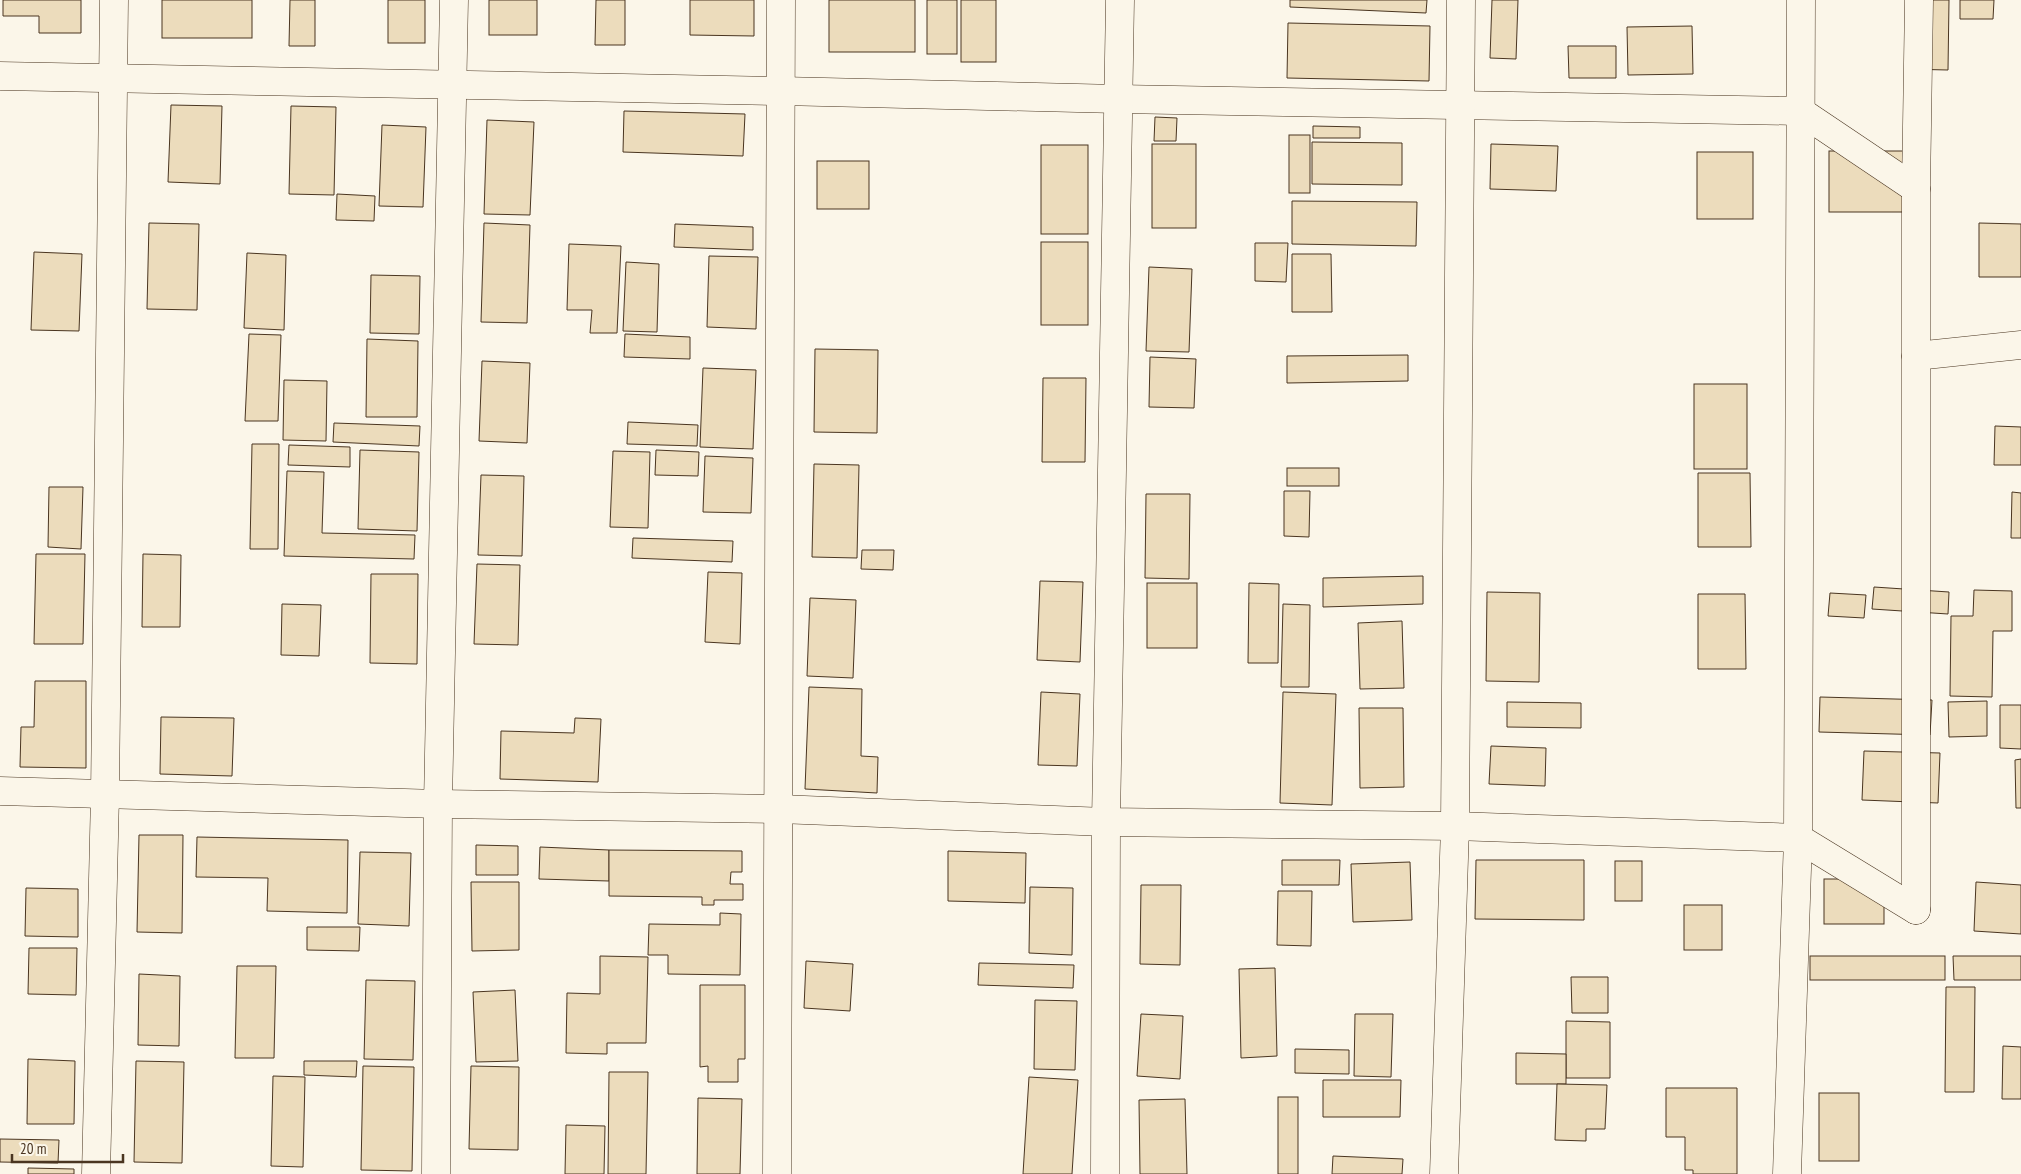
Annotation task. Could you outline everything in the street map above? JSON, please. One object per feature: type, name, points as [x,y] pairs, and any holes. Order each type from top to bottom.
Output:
[{"type":"street","points":[[96,1174],[105,795],[114,0]]},
{"type":"street","points":[[436,1174],[438,804],[454,0]]},
{"type":"street","points":[[777,1174],[781,0]]},
{"type":"street","points":[[1105,1174],[1106,822],[1120,0]]},
{"type":"street","points":[[1444,1174],[1455,826],[1461,0]]},
{"type":"street","points":[[1787,1174],[1798,838],[1801,0]]},
{"type":"street","points":[[0,791],[438,804],[778,809],[1106,822],[1455,826],[1798,838],[1916,910],[1916,189],[1919,0]]},
{"type":"street","points":[[0,76],[1118,99],[1800,110],[1916,189]]},
{"type":"street","points":[[1916,356],[2021,345]]},
{"type":"building","points":[[3,0],[81,0],[81,33],[39,33],[39,16],[3,16]]},
{"type":"building","points":[[162,0],[252,0],[252,38],[162,38]]},
{"type":"building","points":[[290,0],[315,0],[315,46],[289,46]]},
{"type":"building","points":[[388,0],[425,0],[425,43],[388,43]]},
{"type":"building","points":[[489,0],[537,0],[537,35],[489,35]]},
{"type":"building","points":[[596,0],[625,0],[625,45],[595,45]]},
{"type":"building","points":[[690,0],[754,0],[754,36],[690,35]]},
{"type":"building","points":[[829,0],[915,0],[915,52],[829,52]]},
{"type":"building","points":[[927,0],[957,0],[957,54],[927,54]]},
{"type":"building","points":[[961,0],[996,0],[996,62],[961,62]]},
{"type":"building","points":[[1290,0],[1427,0],[1426,13],[1290,7]]},
{"type":"building","points":[[1492,0],[1518,0],[1516,59],[1490,58]]},
{"type":"building","points":[[1906,0],[1949,0],[1948,70],[1905,69]]},
{"type":"building","points":[[1960,0],[1994,0],[1993,19],[1960,19]]},
{"type":"building","points":[[1288,23],[1430,26],[1429,81],[1287,78]]},
{"type":"building","points":[[1692,26],[1693,74],[1628,75],[1627,27]]},
{"type":"building","points":[[1568,46],[1616,46],[1616,78],[1569,78]]},
{"type":"building","points":[[171,105],[222,106],[220,184],[168,182]]},
{"type":"building","points":[[291,106],[336,107],[334,195],[289,194]]},
{"type":"building","points":[[624,111],[745,114],[743,156],[623,152]]},
{"type":"building","points":[[1155,117],[1177,118],[1176,141],[1154,141]]},
{"type":"building","points":[[487,120],[534,122],[530,215],[484,214]]},
{"type":"building","points":[[382,125],[426,127],[423,207],[379,206]]},
{"type":"building","points":[[1313,126],[1360,127],[1360,138],[1313,138]]},
{"type":"building","points":[[1289,135],[1310,135],[1310,193],[1289,193]]},
{"type":"building","points":[[1312,142],[1402,143],[1402,185],[1312,184]]},
{"type":"building","points":[[1152,144],[1196,144],[1196,228],[1152,228]]},
{"type":"building","points":[[1491,144],[1558,146],[1556,191],[1490,189]]},
{"type":"building","points":[[1041,145],[1088,145],[1088,234],[1041,234]]},
{"type":"building","points":[[1829,151],[1903,151],[1903,212],[1829,212]]},
{"type":"building","points":[[1697,152],[1753,152],[1753,219],[1697,219]]},
{"type":"building","points":[[817,161],[869,161],[869,209],[817,209]]},
{"type":"building","points":[[337,194],[375,196],[374,221],[336,220]]},
{"type":"building","points":[[1292,201],[1417,202],[1416,246],[1292,244]]},
{"type":"building","points":[[149,223],[199,224],[197,310],[147,309]]},
{"type":"building","points":[[484,223],[530,225],[527,323],[481,322]]},
{"type":"building","points":[[1979,223],[2021,224],[2021,277],[1979,277]]},
{"type":"building","points":[[675,224],[753,227],[753,250],[674,247]]},
{"type":"building","points":[[1041,242],[1088,242],[1088,325],[1041,325]]},
{"type":"building","points":[[1255,243],[1288,243],[1286,282],[1255,281]]},
{"type":"building","points":[[569,244],[621,246],[617,333],[590,333],[592,310],[567,310]]},
{"type":"building","points":[[34,252],[82,254],[79,331],[31,330]]},
{"type":"building","points":[[247,253],[286,255],[284,330],[244,328]]},
{"type":"building","points":[[1292,254],[1331,254],[1332,312],[1292,312]]},
{"type":"building","points":[[709,256],[758,257],[756,329],[707,327]]},
{"type":"building","points":[[626,262],[659,264],[657,332],[623,331]]},
{"type":"building","points":[[1149,267],[1192,269],[1189,352],[1146,351]]},
{"type":"building","points":[[371,275],[420,276],[419,334],[370,333]]},
{"type":"building","points":[[249,334],[281,335],[278,421],[245,421]]},
{"type":"building","points":[[625,334],[690,337],[690,359],[624,357]]},
{"type":"building","points":[[367,339],[418,341],[417,417],[366,417]]},
{"type":"building","points":[[815,349],[878,350],[877,433],[814,432]]},
{"type":"building","points":[[1408,355],[1408,381],[1287,383],[1287,356]]},
{"type":"building","points":[[1150,357],[1196,359],[1194,408],[1149,407]]},
{"type":"building","points":[[482,361],[530,363],[527,443],[479,441]]},
{"type":"building","points":[[703,368],[756,370],[753,449],[700,447]]},
{"type":"building","points":[[1043,378],[1086,378],[1085,462],[1042,462]]},
{"type":"building","points":[[284,380],[327,381],[326,441],[283,440]]},
{"type":"building","points":[[1694,384],[1747,384],[1747,469],[1694,469]]},
{"type":"building","points":[[628,422],[698,425],[697,446],[627,444]]},
{"type":"building","points":[[334,423],[420,426],[419,446],[333,442]]},
{"type":"building","points":[[1995,426],[2021,427],[2021,465],[1994,465]]},
{"type":"building","points":[[252,444],[279,444],[278,549],[250,549]]},
{"type":"building","points":[[289,445],[350,447],[350,467],[288,465]]},
{"type":"building","points":[[360,450],[419,452],[417,531],[358,529]]},
{"type":"building","points":[[656,450],[699,452],[698,476],[655,475]]},
{"type":"building","points":[[613,451],[650,452],[648,528],[610,527]]},
{"type":"building","points":[[705,456],[753,458],[751,513],[703,512]]},
{"type":"building","points":[[814,464],[859,465],[857,558],[812,557]]},
{"type":"building","points":[[1287,468],[1339,468],[1339,486],[1287,486]]},
{"type":"building","points":[[287,471],[324,472],[322,533],[415,535],[414,559],[284,556]]},
{"type":"building","points":[[1698,473],[1750,473],[1751,547],[1698,547]]},
{"type":"building","points":[[481,475],[524,476],[522,556],[478,555]]},
{"type":"building","points":[[49,487],[83,487],[81,549],[48,547]]},
{"type":"building","points":[[1284,491],[1310,491],[1309,537],[1284,536]]},
{"type":"building","points":[[2012,492],[2021,493],[2021,538],[2011,538]]},
{"type":"building","points":[[1146,494],[1190,494],[1189,579],[1145,578]]},
{"type":"building","points":[[633,538],[733,541],[732,562],[632,558]]},
{"type":"building","points":[[862,550],[894,550],[893,570],[861,569]]},
{"type":"building","points":[[36,554],[85,554],[83,644],[34,644]]},
{"type":"building","points":[[143,554],[181,555],[180,627],[142,627]]},
{"type":"building","points":[[477,564],[520,565],[518,645],[474,644]]},
{"type":"building","points":[[708,572],[742,573],[740,644],[705,642]]},
{"type":"building","points":[[371,574],[418,574],[417,664],[370,663]]},
{"type":"building","points":[[1423,576],[1423,604],[1323,607],[1323,578]]},
{"type":"building","points":[[1040,581],[1083,582],[1080,662],[1037,660]]},
{"type":"building","points":[[1147,583],[1197,583],[1197,648],[1147,648]]},
{"type":"building","points":[[1249,583],[1279,584],[1278,663],[1248,663]]},
{"type":"building","points":[[1874,587],[1949,592],[1948,614],[1872,609]]},
{"type":"building","points":[[1974,590],[2012,591],[2012,631],[1993,631],[1992,697],[1950,696],[1951,616],[1973,616]]},
{"type":"building","points":[[1487,592],[1540,593],[1539,682],[1486,681]]},
{"type":"building","points":[[1830,593],[1866,595],[1864,618],[1828,616]]},
{"type":"building","points":[[1698,594],[1745,594],[1746,669],[1698,669]]},
{"type":"building","points":[[810,598],[856,600],[853,678],[807,676]]},
{"type":"building","points":[[282,604],[321,605],[319,656],[281,655]]},
{"type":"building","points":[[1283,604],[1310,605],[1309,687],[1281,687]]},
{"type":"building","points":[[1402,621],[1404,688],[1360,689],[1358,623]]},
{"type":"building","points":[[35,681],[86,681],[86,768],[20,767],[21,727],[34,727]]},
{"type":"building","points":[[809,687],[862,689],[861,756],[878,757],[877,793],[805,789]]},
{"type":"building","points":[[1041,692],[1080,694],[1077,766],[1038,765]]},
{"type":"building","points":[[1283,692],[1336,694],[1332,805],[1280,803]]},
{"type":"building","points":[[1820,697],[1932,700],[1930,735],[1819,732]]},
{"type":"building","points":[[1987,701],[1987,736],[1949,737],[1948,702]]},
{"type":"building","points":[[1507,702],[1581,703],[1581,728],[1507,727]]},
{"type":"building","points":[[2000,705],[2021,705],[2021,749],[2000,748]]},
{"type":"building","points":[[1359,708],[1403,708],[1404,787],[1360,788]]},
{"type":"building","points":[[161,717],[234,718],[232,776],[160,774]]},
{"type":"building","points":[[575,718],[601,719],[598,782],[500,779],[501,731],[574,733]]},
{"type":"building","points":[[1491,746],[1546,748],[1545,786],[1489,784]]},
{"type":"building","points":[[1864,751],[1940,753],[1938,803],[1862,800]]},
{"type":"building","points":[[2021,759],[2021,808],[2016,808],[2015,760]]},
{"type":"building","points":[[139,835],[183,835],[182,933],[137,932]]},
{"type":"building","points":[[197,837],[348,840],[347,913],[267,911],[268,878],[196,877]]},
{"type":"building","points":[[476,845],[518,846],[518,875],[476,875]]},
{"type":"building","points":[[540,847],[609,850],[609,881],[539,879]]},
{"type":"building","points":[[609,850],[742,851],[742,872],[731,872],[730,884],[743,884],[743,900],[714,900],[714,905],[702,905],[702,897],[609,896]]},
{"type":"building","points":[[948,851],[1026,853],[1025,903],[948,901]]},
{"type":"building","points":[[360,852],[411,853],[409,926],[358,924]]},
{"type":"building","points":[[1282,860],[1340,860],[1339,885],[1282,885]]},
{"type":"building","points":[[1476,860],[1584,860],[1584,920],[1475,919]]},
{"type":"building","points":[[1615,861],[1642,861],[1642,901],[1615,901]]},
{"type":"building","points":[[1410,862],[1412,920],[1353,922],[1351,864]]},
{"type":"building","points":[[1824,879],[1884,879],[1884,924],[1824,924]]},
{"type":"building","points":[[471,882],[519,882],[519,950],[472,951]]},
{"type":"building","points":[[1976,882],[2021,885],[2021,934],[1974,931]]},
{"type":"building","points":[[1141,885],[1181,885],[1180,965],[1140,964]]},
{"type":"building","points":[[1030,887],[1073,888],[1072,955],[1029,953]]},
{"type":"building","points":[[26,888],[78,889],[78,937],[25,936]]},
{"type":"building","points":[[1278,891],[1312,891],[1311,946],[1277,945]]},
{"type":"building","points":[[1684,905],[1722,905],[1722,950],[1684,950]]},
{"type":"building","points":[[720,913],[741,914],[740,975],[668,974],[668,955],[648,955],[649,924],[720,925]]},
{"type":"building","points":[[307,927],[360,927],[359,951],[307,950]]},
{"type":"building","points":[[29,948],[77,948],[76,995],[28,994]]},
{"type":"building","points":[[600,956],[648,957],[646,1043],[607,1043],[607,1054],[566,1053],[567,993],[600,994]]},
{"type":"building","points":[[1810,956],[1945,956],[1945,980],[1810,980]]},
{"type":"building","points":[[1953,956],[2021,956],[2021,980],[1954,980]]},
{"type":"building","points":[[806,961],[853,964],[850,1011],[804,1008]]},
{"type":"building","points":[[979,963],[1074,965],[1073,988],[978,985]]},
{"type":"building","points":[[237,966],[276,966],[274,1058],[235,1058]]},
{"type":"building","points":[[1275,968],[1277,1056],[1241,1058],[1239,969]]},
{"type":"building","points":[[139,974],[180,976],[179,1046],[138,1045]]},
{"type":"building","points":[[1571,977],[1608,977],[1608,1013],[1572,1013]]},
{"type":"building","points":[[366,980],[415,981],[413,1060],[364,1059]]},
{"type":"building","points":[[700,985],[745,985],[745,1059],[738,1059],[738,1082],[708,1082],[708,1066],[700,1067]]},
{"type":"building","points":[[1946,987],[1975,987],[1974,1092],[1945,1092]]},
{"type":"building","points":[[515,990],[518,1061],[476,1062],[473,992]]},
{"type":"building","points":[[1035,1000],[1077,1001],[1075,1070],[1034,1069]]},
{"type":"building","points":[[1141,1014],[1183,1016],[1180,1079],[1137,1076]]},
{"type":"building","points":[[1355,1014],[1393,1014],[1391,1077],[1354,1076]]},
{"type":"building","points":[[1566,1021],[1610,1022],[1610,1078],[1566,1078]]},
{"type":"building","points":[[2003,1046],[2021,1047],[2021,1099],[2002,1099]]},
{"type":"building","points":[[1295,1049],[1349,1050],[1349,1074],[1295,1073]]},
{"type":"building","points":[[1516,1053],[1566,1054],[1566,1084],[1516,1084]]},
{"type":"building","points":[[28,1059],[75,1061],[74,1124],[27,1124]]},
{"type":"building","points":[[136,1061],[184,1062],[182,1163],[134,1162]]},
{"type":"building","points":[[304,1061],[357,1061],[356,1077],[304,1075]]},
{"type":"building","points":[[363,1066],[414,1067],[412,1171],[361,1170]]},
{"type":"building","points":[[471,1066],[519,1067],[518,1150],[469,1149]]},
{"type":"building","points":[[609,1072],[648,1072],[646,1174],[608,1174]]},
{"type":"building","points":[[273,1076],[305,1077],[303,1167],[271,1166]]},
{"type":"building","points":[[1029,1077],[1078,1080],[1072,1174],[1023,1174]]},
{"type":"building","points":[[1323,1080],[1401,1080],[1400,1117],[1323,1117]]},
{"type":"building","points":[[1557,1084],[1607,1085],[1605,1129],[1586,1129],[1586,1141],[1555,1140]]},
{"type":"building","points":[[1666,1088],[1737,1088],[1737,1174],[1693,1174],[1693,1170],[1685,1170],[1685,1137],[1666,1137]]},
{"type":"building","points":[[1819,1093],[1859,1093],[1859,1161],[1819,1161]]},
{"type":"building","points":[[1278,1097],[1298,1097],[1298,1174],[1278,1174]]},
{"type":"building","points":[[698,1098],[742,1099],[740,1174],[697,1174]]},
{"type":"building","points":[[1185,1099],[1187,1174],[1140,1174],[1139,1100]]},
{"type":"building","points":[[566,1125],[605,1126],[604,1174],[565,1174]]},
{"type":"building","points":[[0,1139],[59,1140],[58,1163],[0,1162]]},
{"type":"building","points":[[1333,1156],[1403,1159],[1402,1174],[1332,1174]]},
{"type":"building","points":[[28,1168],[74,1169],[74,1174],[28,1174]]}]
